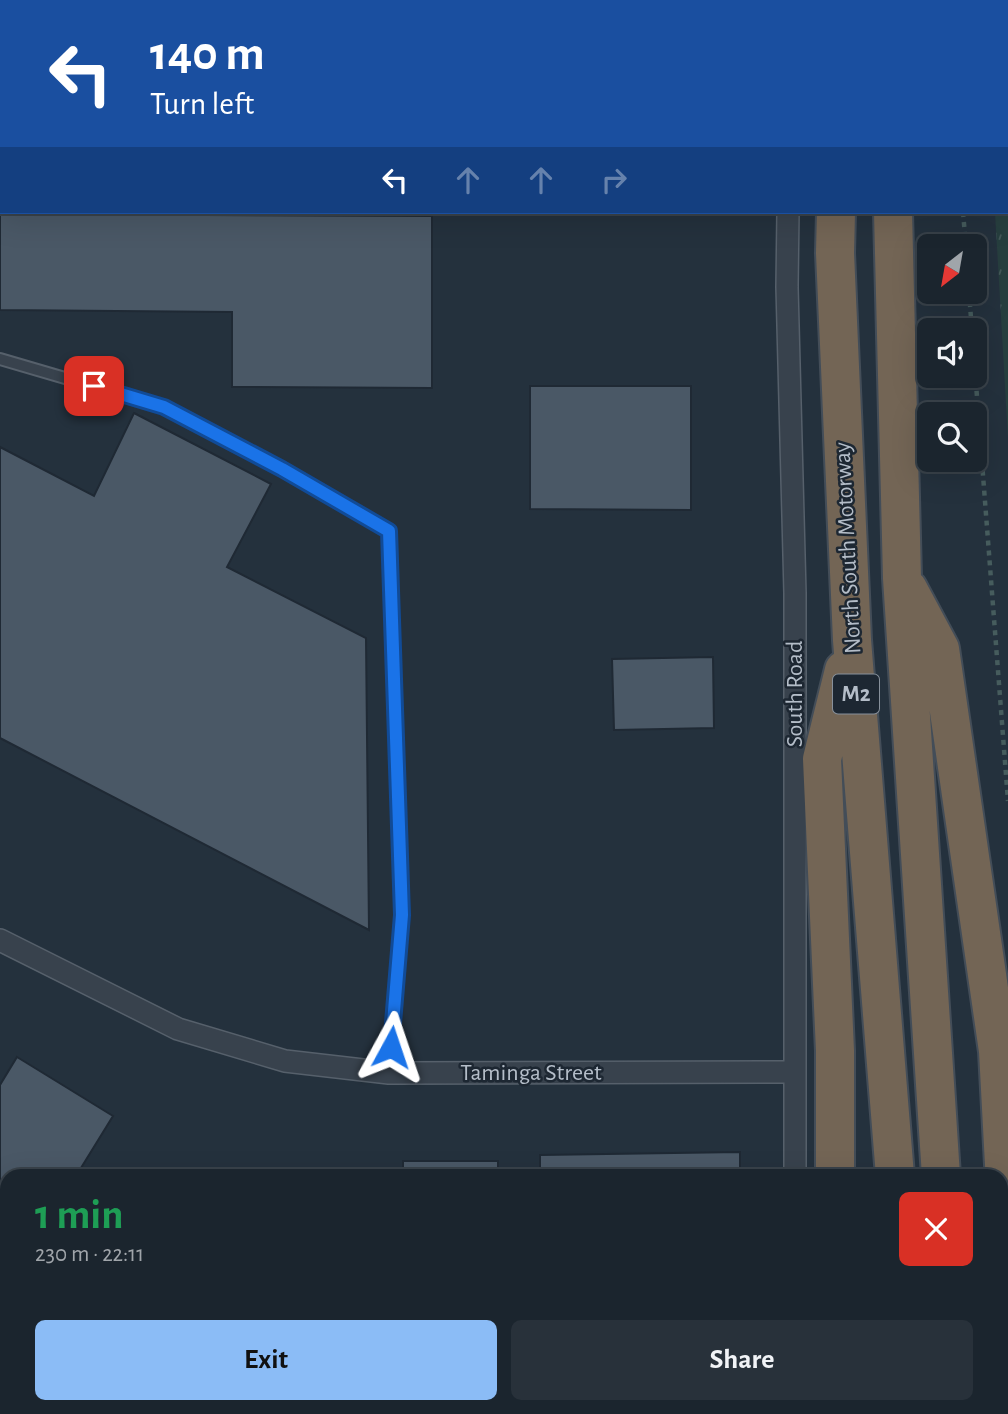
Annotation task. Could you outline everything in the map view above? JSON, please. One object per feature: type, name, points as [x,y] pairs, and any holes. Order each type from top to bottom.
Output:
[{"type":"highway","name":"North South Motorway","points":[[836,214],[835,253],[852,640],[894,1169]]},
{"type":"highway","name":"M2","points":[[893,214],[902,578],[941,1169]]},
{"type":"highway","points":[[902,578],[940,649],[998,1051],[1004,1169]]},
{"type":"highway","points":[[835,1169],[835,1051],[822,759],[852,640]]},
{"type":"street","name":"South Road","points":[[788,214],[795,593],[794,1169]]},
{"type":"street","name":"Taminga Street","points":[[0,940],[178,1029],[285,1061],[389,1073],[793,1072]]},
{"type":"lane","points":[[0,359],[164,407],[282,469],[389,531],[402,915],[389,1073]]},
{"type":"path","points":[[963,214],[965,234]]},
{"type":"path","points":[[976,388],[1008,802]]},
{"type":"green space","points":[[995,214],[1008,214],[1008,438]]},
{"type":"building","points":[[0,214],[432,216],[432,388],[232,387],[232,312],[0,310]]},
{"type":"building","points":[[530,386],[691,386],[691,510],[530,509]]},
{"type":"building","points":[[134,413],[271,484],[227,567],[366,638],[369,930],[0,738],[0,447],[94,496]]},
{"type":"building","points":[[713,657],[714,728],[614,730],[612,659]]},
{"type":"building","points":[[17,1057],[113,1116],[80,1169],[0,1169],[0,1085]]},
{"type":"building","points":[[740,1152],[740,1169],[540,1169],[540,1155]]},
{"type":"building","points":[[403,1161],[498,1161],[498,1169],[403,1169]]},
{"type":"route","points":[[94,386],[164,407],[282,469],[389,531],[402,915],[391,1047]]}]
